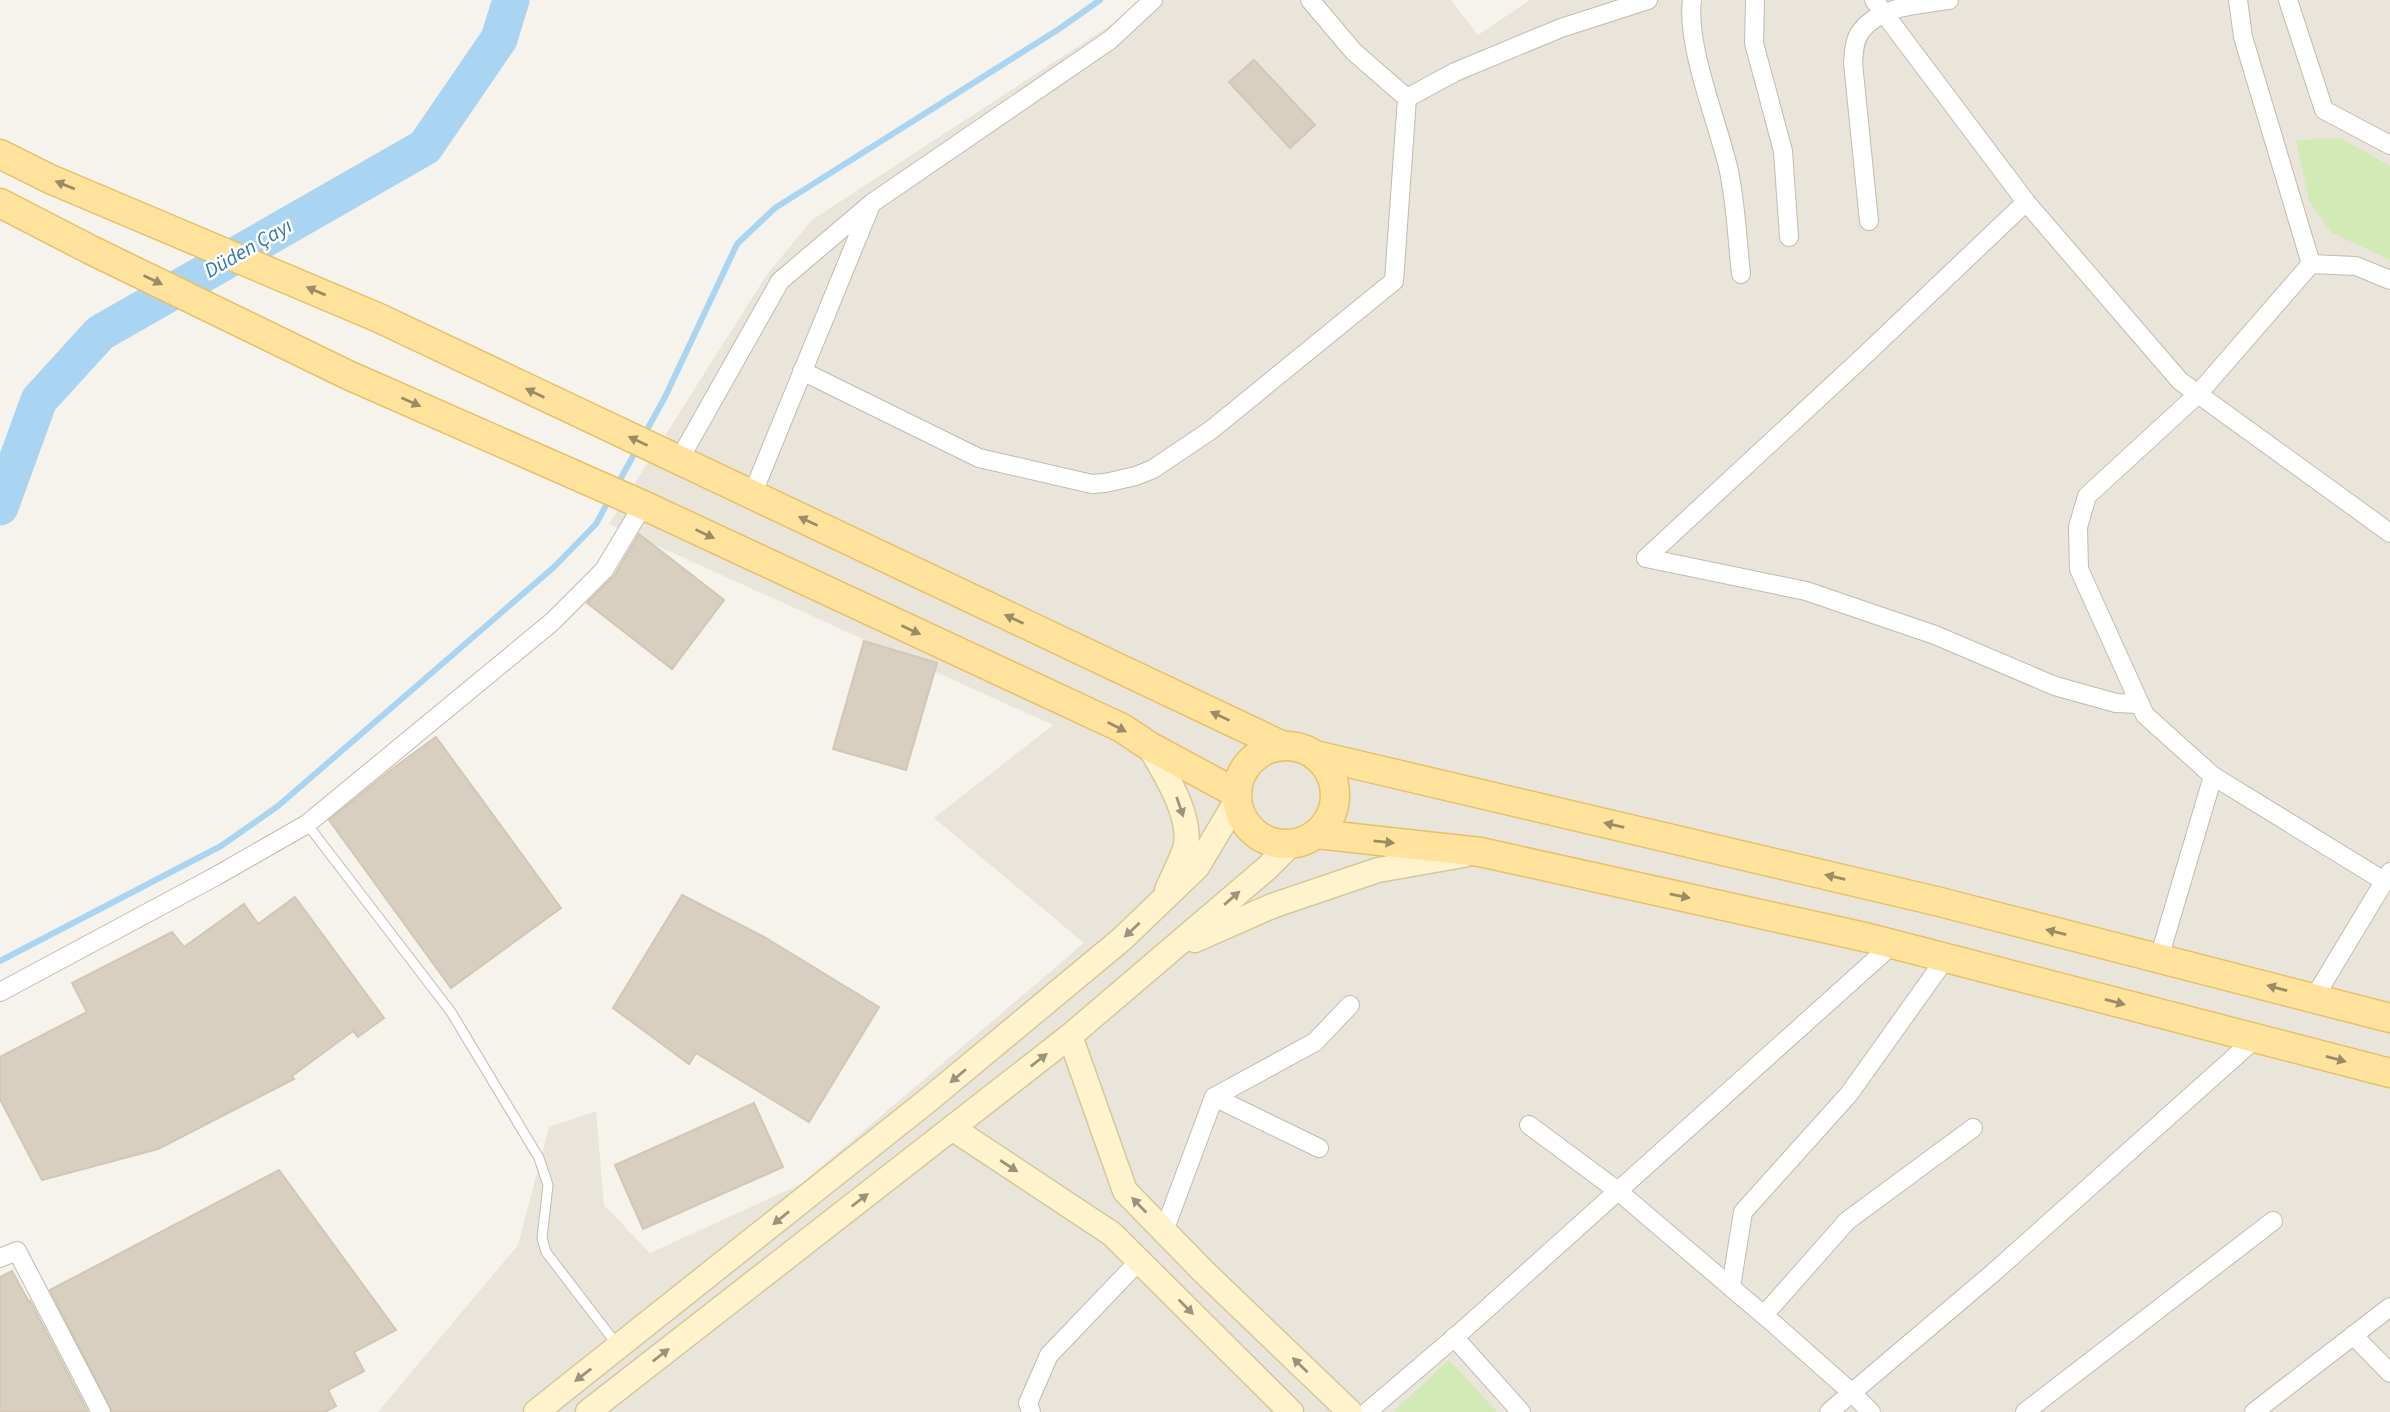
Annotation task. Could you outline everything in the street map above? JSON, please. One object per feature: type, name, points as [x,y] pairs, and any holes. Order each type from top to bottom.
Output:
[{"type":"main road","points":[[0,154],[50,178],[379,318],[1281,745]]},
{"type":"main road","points":[[0,202],[91,250],[348,375],[643,505],[1122,728],[1236,798],[1241,817],[1249,829],[1261,838],[1276,844],[1305,841],[1317,834],[1327,823],[1334,809],[1333,779],[1326,765],[1315,755]]},
{"type":"main road","points":[[536,1412],[927,1101],[1122,939],[1197,867],[1236,798],[1242,771],[1252,758],[1266,749],[1281,745],[1293,745],[1315,755],[1936,901],[2390,1018]]},
{"type":"main road","points":[[1149,746],[1172,785],[1184,816],[1186,846],[1162,903]]},
{"type":"main road","points":[[1317,834],[1480,852],[1893,944],[2390,1073]]},
{"type":"main road","points":[[588,1412],[1070,1036],[1267,869],[1291,844]]},
{"type":"main road","points":[[1169,952],[1272,906],[1378,870],[1480,852]]},
{"type":"main road","points":[[1070,1036],[1125,1191],[1350,1412]]},
{"type":"main road","points":[[952,1128],[1112,1234],[1291,1412]]},
{"type":"street","points":[[679,460],[780,282],[872,203],[1110,40],[1153,0]]},
{"type":"street","points":[[1311,0],[1354,52],[1407,98]]},
{"type":"street","points":[[1407,98],[1455,72],[1561,28],[1648,0]]},
{"type":"street","points":[[1692,0],[1690,17],[1697,51],[1728,170],[1741,274]]},
{"type":"street","points":[[1755,0],[1754,43],[1783,151],[1789,237]]},
{"type":"street","points":[[1869,221],[1853,63],[1854,46],[1861,31],[1887,6],[1948,0]]},
{"type":"street","points":[[2238,0],[2243,37],[2311,264]]},
{"type":"street","points":[[2288,0],[2324,110],[2390,145]]},
{"type":"street","points":[[1887,6],[2026,202],[2180,381],[2390,533]]},
{"type":"street","points":[[802,371],[979,458],[1092,484],[1118,481],[1153,470],[1212,430],[1394,281],[1407,98]]},
{"type":"street","points":[[2026,202],[1646,558],[1806,591],[1934,635],[2055,686],[2116,703],[2140,704]]},
{"type":"street","points":[[752,495],[872,203]]},
{"type":"street","points":[[2311,264],[2356,266],[2390,280]]},
{"type":"street","points":[[2311,264],[2198,394],[2087,496],[2078,527],[2079,569],[2145,715],[2213,776],[2387,876],[2314,998]]},
{"type":"street","points":[[0,992],[307,824],[552,622],[604,570],[643,505]]},
{"type":"street","points":[[2159,958],[2213,776]]},
{"type":"street","points":[[1367,1412],[1893,944]]},
{"type":"street","points":[[1731,1287],[1743,1212],[1849,1094],[1946,958]]},
{"type":"street","points":[[1164,1231],[1214,1097],[1315,1042],[1350,1005]]},
{"type":"street","points":[[1829,1412],[1993,1273],[2256,1038]]},
{"type":"street","points":[[1214,1097],[1318,1148]]},
{"type":"street","points":[[1529,1125],[1618,1191],[1764,1315],[1871,1412]]},
{"type":"street","points":[[1764,1315],[1847,1221],[1973,1128]]},
{"type":"street","points":[[2025,1412],[2273,1221]]},
{"type":"street","points":[[0,1258],[17,1251],[101,1412]]},
{"type":"street","points":[[1031,1412],[1028,1403],[1049,1355],[1139,1261]]},
{"type":"street","points":[[2254,1412],[2390,1307]]},
{"type":"street","points":[[2353,1335],[2390,1373]]},
{"type":"street","points":[[1454,1337],[1521,1412]]},
{"type":"lane","points":[[307,824],[451,1013],[532,1146],[548,1185],[542,1238],[545,1252],[619,1347]]},
{"type":"shaded area","points":[[1149,0],[1451,0],[1478,35],[1530,0],[2390,0],[2390,1412],[378,1412],[518,1245],[549,1127],[596,1111],[604,1205],[650,1253],[801,1184],[1084,943],[934,818],[1053,725],[609,524],[768,273],[812,220]]},
{"type":"green space","points":[[2340,138],[2390,166],[2390,260],[2331,232],[2309,201],[2296,140]]},
{"type":"green space","points":[[1449,1360],[1497,1412],[1393,1412]]},
{"type":"building","points":[[1254,60],[1315,125],[1290,148],[1229,82]]},
{"type":"building","points":[[639,534],[724,600],[672,669],[587,603],[614,576]]},
{"type":"building","points":[[864,641],[937,663],[906,770],[833,749]]},
{"type":"building","points":[[436,737],[561,908],[451,988],[329,820]]},
{"type":"building","points":[[682,895],[766,938],[879,1007],[809,1122],[696,1053],[689,1064],[613,1008]]},
{"type":"building","points":[[295,897],[384,1018],[358,1037],[353,1031],[292,1076],[294,1079],[158,1149],[42,1180],[0,1099],[0,1057],[87,1012],[72,983],[172,932],[184,947],[244,904],[258,924]]},
{"type":"building","points":[[754,1103],[783,1167],[643,1229],[615,1165]]},
{"type":"building","points":[[279,1170],[396,1330],[354,1352],[364,1371],[328,1390],[336,1406],[325,1412],[112,1412],[50,1290]]},
{"type":"building","points":[[12,1271],[88,1412],[0,1412],[0,1277]]},
{"type":"waterway","name":"Düden Çayı","points":[[0,507],[39,400],[100,333],[425,147],[499,39],[511,0]]},
{"type":"waterway","points":[[644,435],[665,397],[737,244],[775,208],[1059,29],[1100,0]]},
{"type":"waterway","points":[[616,487],[638,447]]},
{"type":"waterway","points":[[0,961],[221,846],[278,806],[554,567],[596,524],[609,500]]}]
